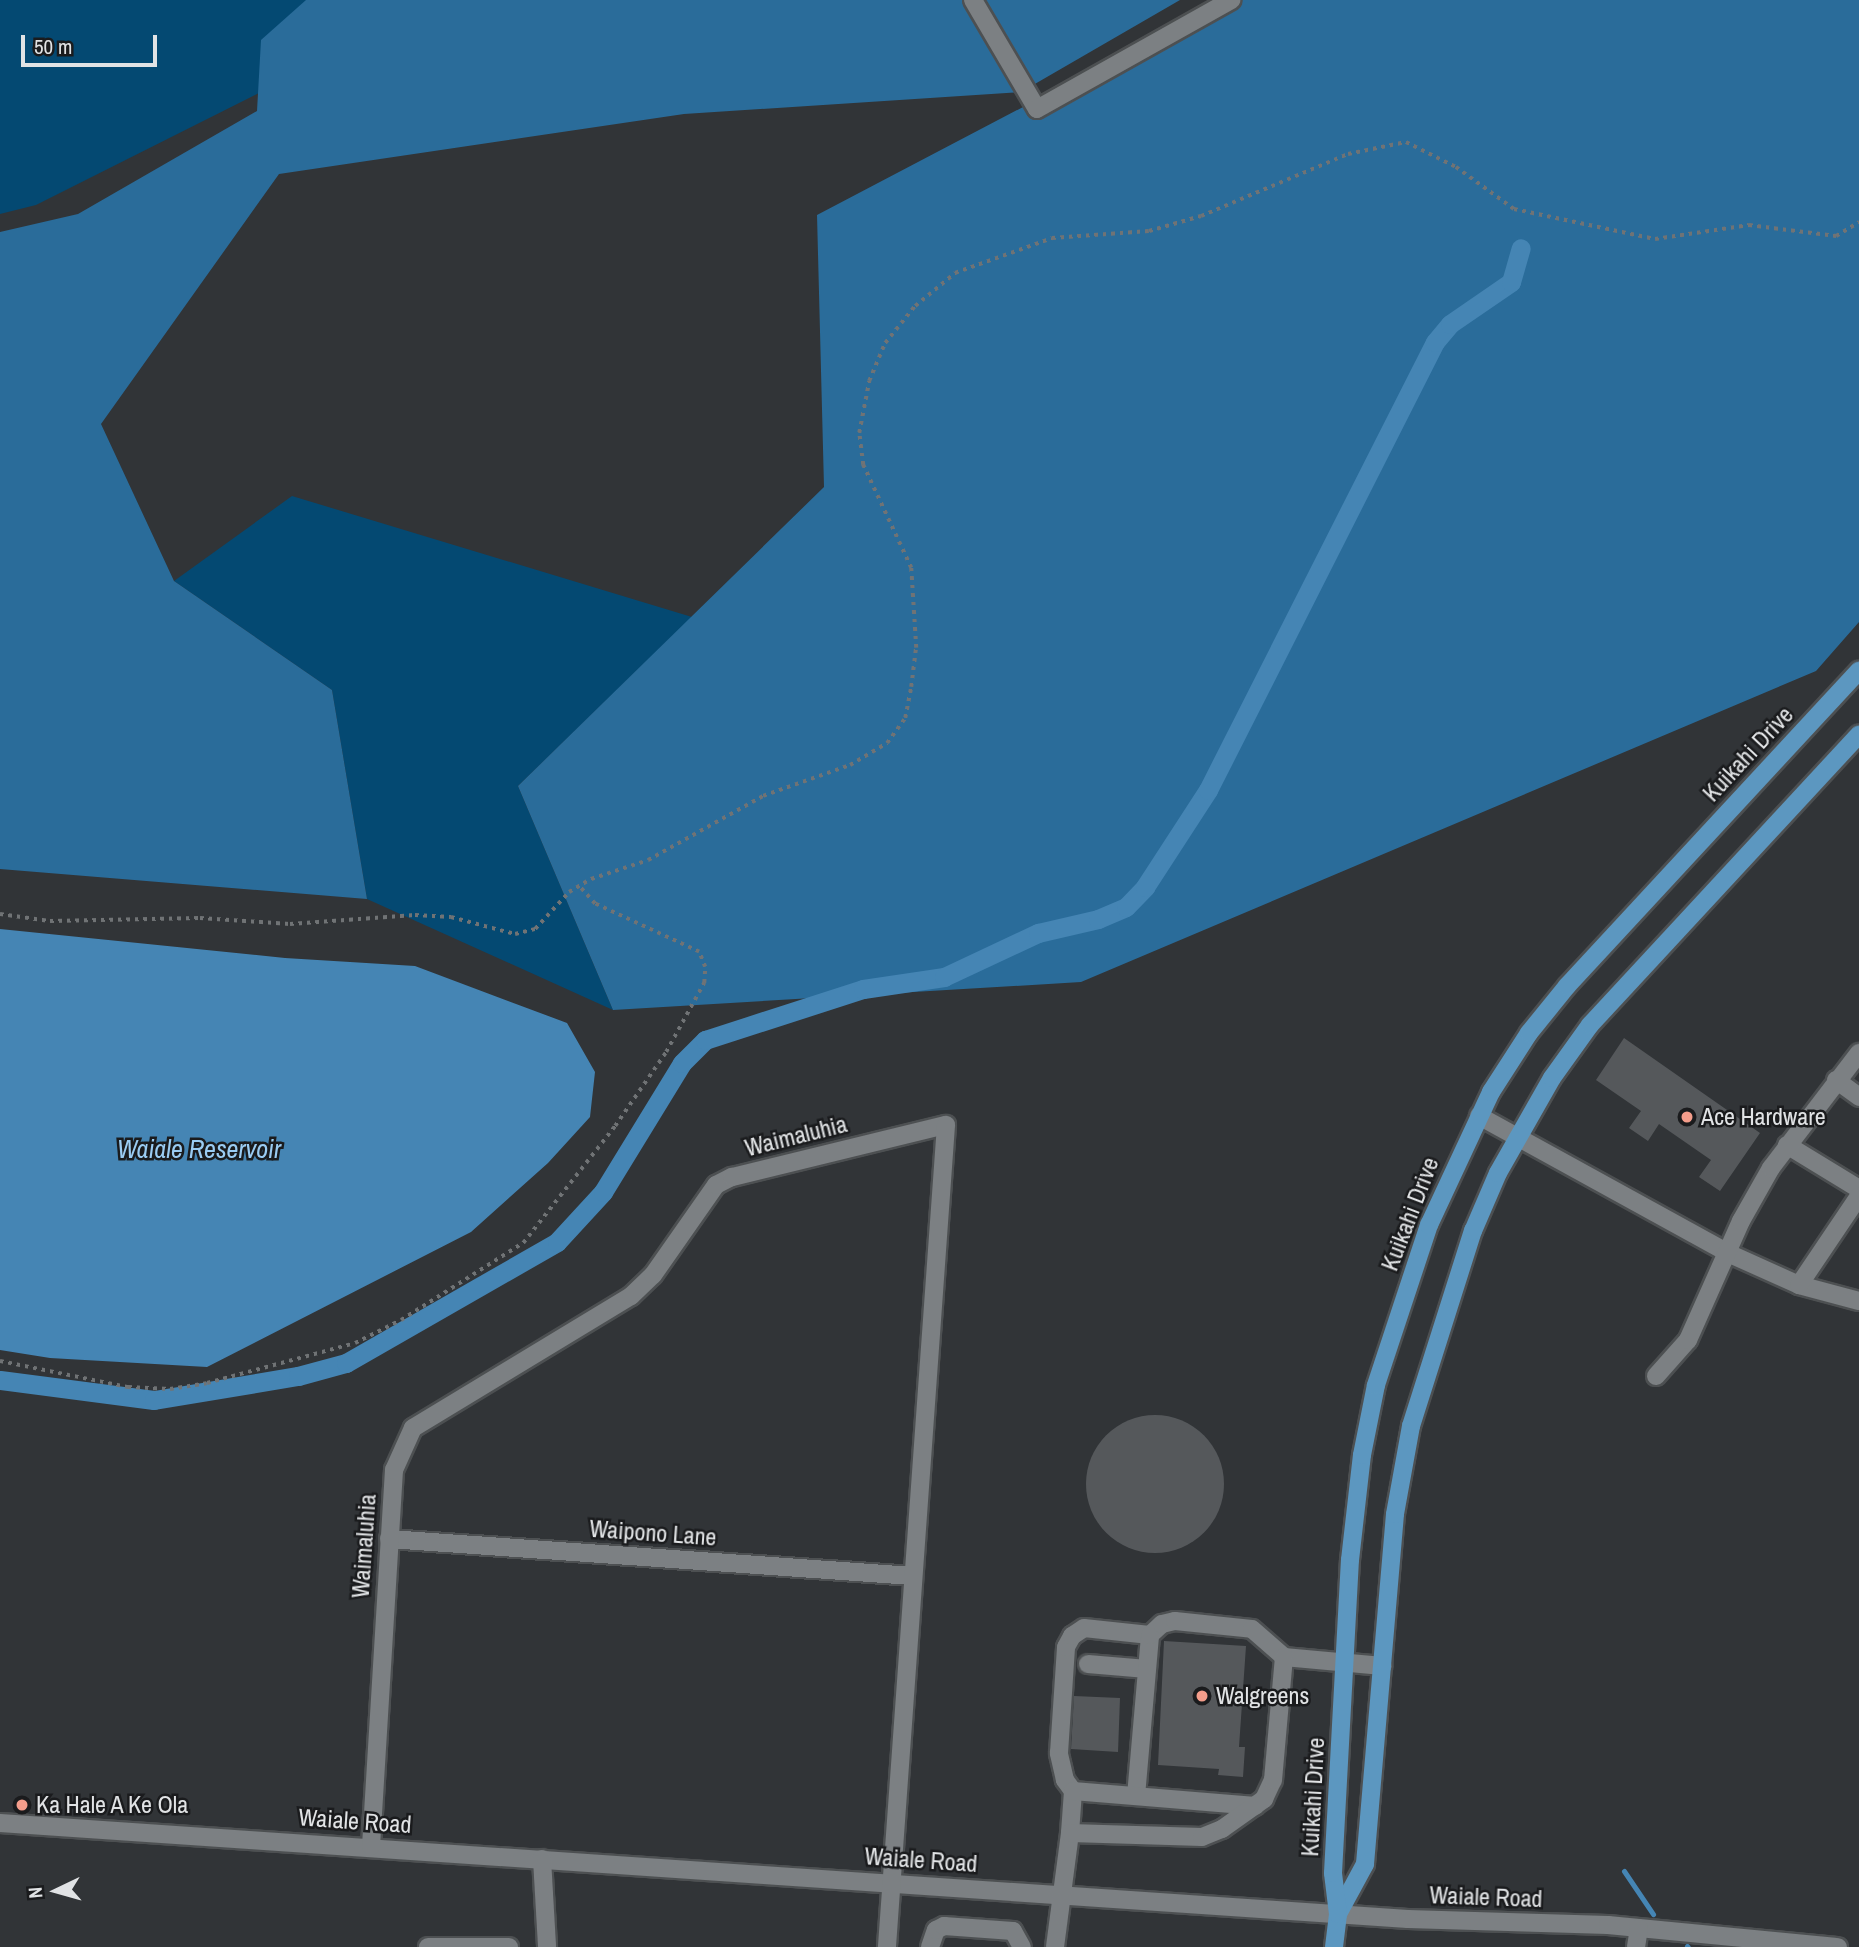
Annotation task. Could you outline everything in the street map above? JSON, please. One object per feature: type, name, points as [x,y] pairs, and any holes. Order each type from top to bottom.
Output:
[{"type":"main road","name":"Kuikahi Drive","points":[[1334,1947],[1338,1914],[1333,1873],[1352,1547],[1376,1385],[1429,1225],[1479,1116],[1529,1033],[1567,986],[1859,671]]},
{"type":"main road","name":"Kuikahi Drive","points":[[1338,1914],[1365,1864],[1395,1514],[1411,1426],[1473,1231],[1519,1135],[1552,1079],[1598,1016],[1859,735]]},
{"type":"street","points":[[973,0],[1037,109],[1231,0]]},
{"type":"street","points":[[1656,1376],[1688,1340],[1730,1254],[1741,1221],[1787,1145],[1859,1053]]},
{"type":"street","points":[[1836,1080],[1859,1097]]},
{"type":"street","points":[[1479,1116],[1519,1135],[1730,1254],[1799,1285],[1859,1301]]},
{"type":"street","name":"Waimaluhia","points":[[370,1846],[394,1470],[413,1428],[631,1296],[653,1275],[716,1185],[732,1177],[946,1125],[887,1947]]},
{"type":"street","points":[[1787,1145],[1859,1189]]},
{"type":"street","points":[[1799,1285],[1859,1196]]},
{"type":"street","name":"Waipono Lane","points":[[389,1539],[913,1576]]},
{"type":"street","points":[[1136,1796],[1150,1635],[1162,1624],[1175,1621],[1238,1626],[1261,1634],[1284,1657],[1383,1666]]},
{"type":"street","points":[[1055,1947],[1073,1791],[1065,1780],[1059,1753],[1063,1667],[1072,1636],[1096,1627],[1150,1635]]},
{"type":"street","points":[[1070,1832],[1202,1837],[1255,1806],[1273,1780],[1284,1657]]},
{"type":"street","points":[[1088,1664],[1147,1669]]},
{"type":"street","points":[[1073,1791],[1255,1806]]},
{"type":"street","name":"Waiale Road","points":[[0,1823],[370,1846],[1338,1914],[1639,1928],[1681,1939],[1838,1947]]},
{"type":"street","points":[[542,1859],[547,1947]]},
{"type":"street","points":[[930,1947],[936,1930],[944,1926],[1013,1931],[1022,1947]]},
{"type":"street","points":[[1636,1947],[1639,1928]]},
{"type":"street","points":[[428,1947],[509,1947]]},
{"type":"path","points":[[0,914],[50,922],[200,918],[290,924],[415,915],[451,917],[515,934],[535,929],[579,886],[648,860],[763,796],[850,765],[887,743],[905,718],[916,648],[911,568],[863,465],[859,433],[869,381],[885,343],[915,306],[955,273],[1052,238],[1149,231],[1202,216],[1348,154],[1406,142],[1456,167],[1514,209],[1655,239],[1749,225],[1836,236],[1859,222]]},
{"type":"path","points":[[0,1361],[128,1387],[170,1389],[207,1384],[355,1343],[401,1320],[523,1242],[615,1126],[666,1052],[704,983],[705,967],[699,953],[595,904],[579,886]]},
{"type":"shaded area","points":[[0,0],[404,0],[293,76],[36,205],[0,214]]},
{"type":"shaded area","points":[[306,0],[1180,0],[1021,92],[684,114],[279,174],[101,424],[174,581],[332,690],[367,899],[0,869],[0,232],[78,214],[257,111],[261,40]]},
{"type":"shaded area","points":[[1227,0],[1859,0],[1859,622],[1816,671],[1081,982],[613,1010],[518,786],[824,487],[817,215]]},
{"type":"shaded area","points":[[292,496],[692,617],[518,786],[613,1010],[367,899],[332,690],[174,581]]},
{"type":"water","name":"Waiale Reservoir","points":[[0,929],[285,958],[415,966],[567,1023],[595,1072],[590,1117],[548,1163],[471,1232],[207,1367],[50,1358],[0,1350]]},
{"type":"building","name":"Ace Hardware","points":[[1624,1038],[1760,1133],[1720,1191],[1699,1177],[1711,1160],[1659,1124],[1648,1141],[1629,1128],[1641,1111],[1596,1080]]},
{"type":"building","points":[[1155,1415],[1181,1421],[1204,1435],[1218,1458],[1224,1484],[1218,1510],[1204,1533],[1181,1547],[1155,1553],[1129,1547],[1106,1533],[1092,1510],[1086,1484],[1092,1458],[1106,1435],[1129,1421]]},
{"type":"building","name":"Walgreens","points":[[1164,1641],[1246,1646],[1239,1747],[1245,1747],[1243,1777],[1218,1775],[1219,1769],[1158,1765]]},
{"type":"building","points":[[1074,1696],[1120,1698],[1118,1752],[1071,1749]]},
{"type":"waterway","points":[[0,1380],[154,1400],[298,1376],[346,1363],[557,1242],[603,1192],[682,1063],[705,1040],[863,989],[944,977],[1038,933],[1098,919],[1126,907],[1145,887],[1208,790],[1435,342],[1450,324],[1511,282],[1521,248]]},
{"type":"waterway","points":[[1624,1871],[1653,1914]]},
{"type":"place","name":"Ace Hardware","points":[[1687,1117]]},
{"type":"place","name":"Walgreens","points":[[1202,1696]]},
{"type":"place","name":"Ka Hale A Ke Ola","points":[[22,1805]]}]
